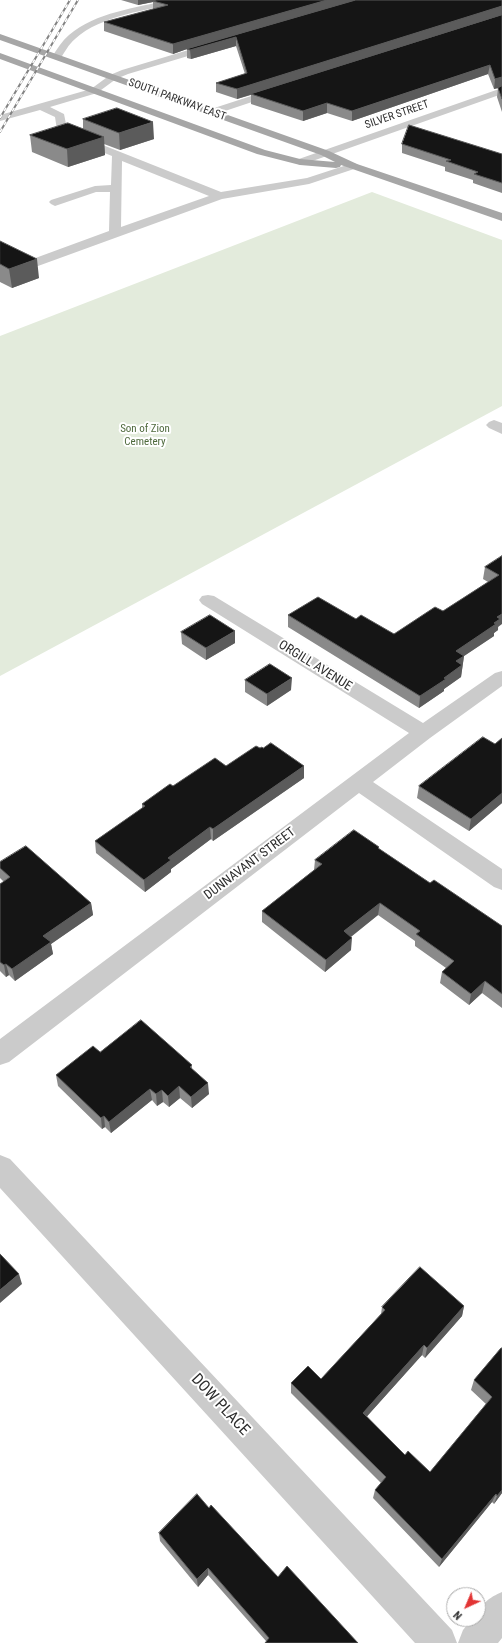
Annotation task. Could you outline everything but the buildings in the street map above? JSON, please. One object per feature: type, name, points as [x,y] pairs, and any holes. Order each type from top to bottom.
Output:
[{"type":"main road","name":"SOUTH PARKWAY EAST","points":[[0,37],[325,153],[353,166],[502,217]]},
{"type":"main road","name":"SOUTH PARKWAY EAST","points":[[0,56],[247,147],[300,162],[353,166]]},
{"type":"street","points":[[57,57],[73,35],[90,25],[110,18],[180,0]]},
{"type":"street","points":[[0,118],[43,107],[94,91],[113,77],[125,72],[222,43]]},
{"type":"street","points":[[212,112],[286,88]]},
{"type":"street","name":"SILVER STREET","points":[[300,162],[502,91]]},
{"type":"street","points":[[43,107],[60,116],[62,130],[66,134],[220,196]]},
{"type":"street","points":[[115,233],[117,155]]},
{"type":"street","points":[[34,263],[220,196],[309,181],[353,166]]},
{"type":"street","points":[[55,202],[94,189],[116,188]]},
{"type":"street","name":"ORGILL AVENUE","points":[[208,600],[423,733]]},
{"type":"street","name":"DUNNAVANT STREET","points":[[0,1054],[423,733],[502,677]]},
{"type":"street","points":[[358,782],[502,881]]},
{"type":"street","name":"DOW PLACE","points":[[0,1168],[439,1643]]},
{"type":"street","points":[[476,1643],[502,1610]]},
{"type":"green space","name":"Son of Zion Cemetery","points":[[372,192],[502,240],[502,406],[0,676],[0,336]]},
{"type":"railway","points":[[0,118],[70,0]]},
{"type":"railway","points":[[0,132],[78,0]]}]
